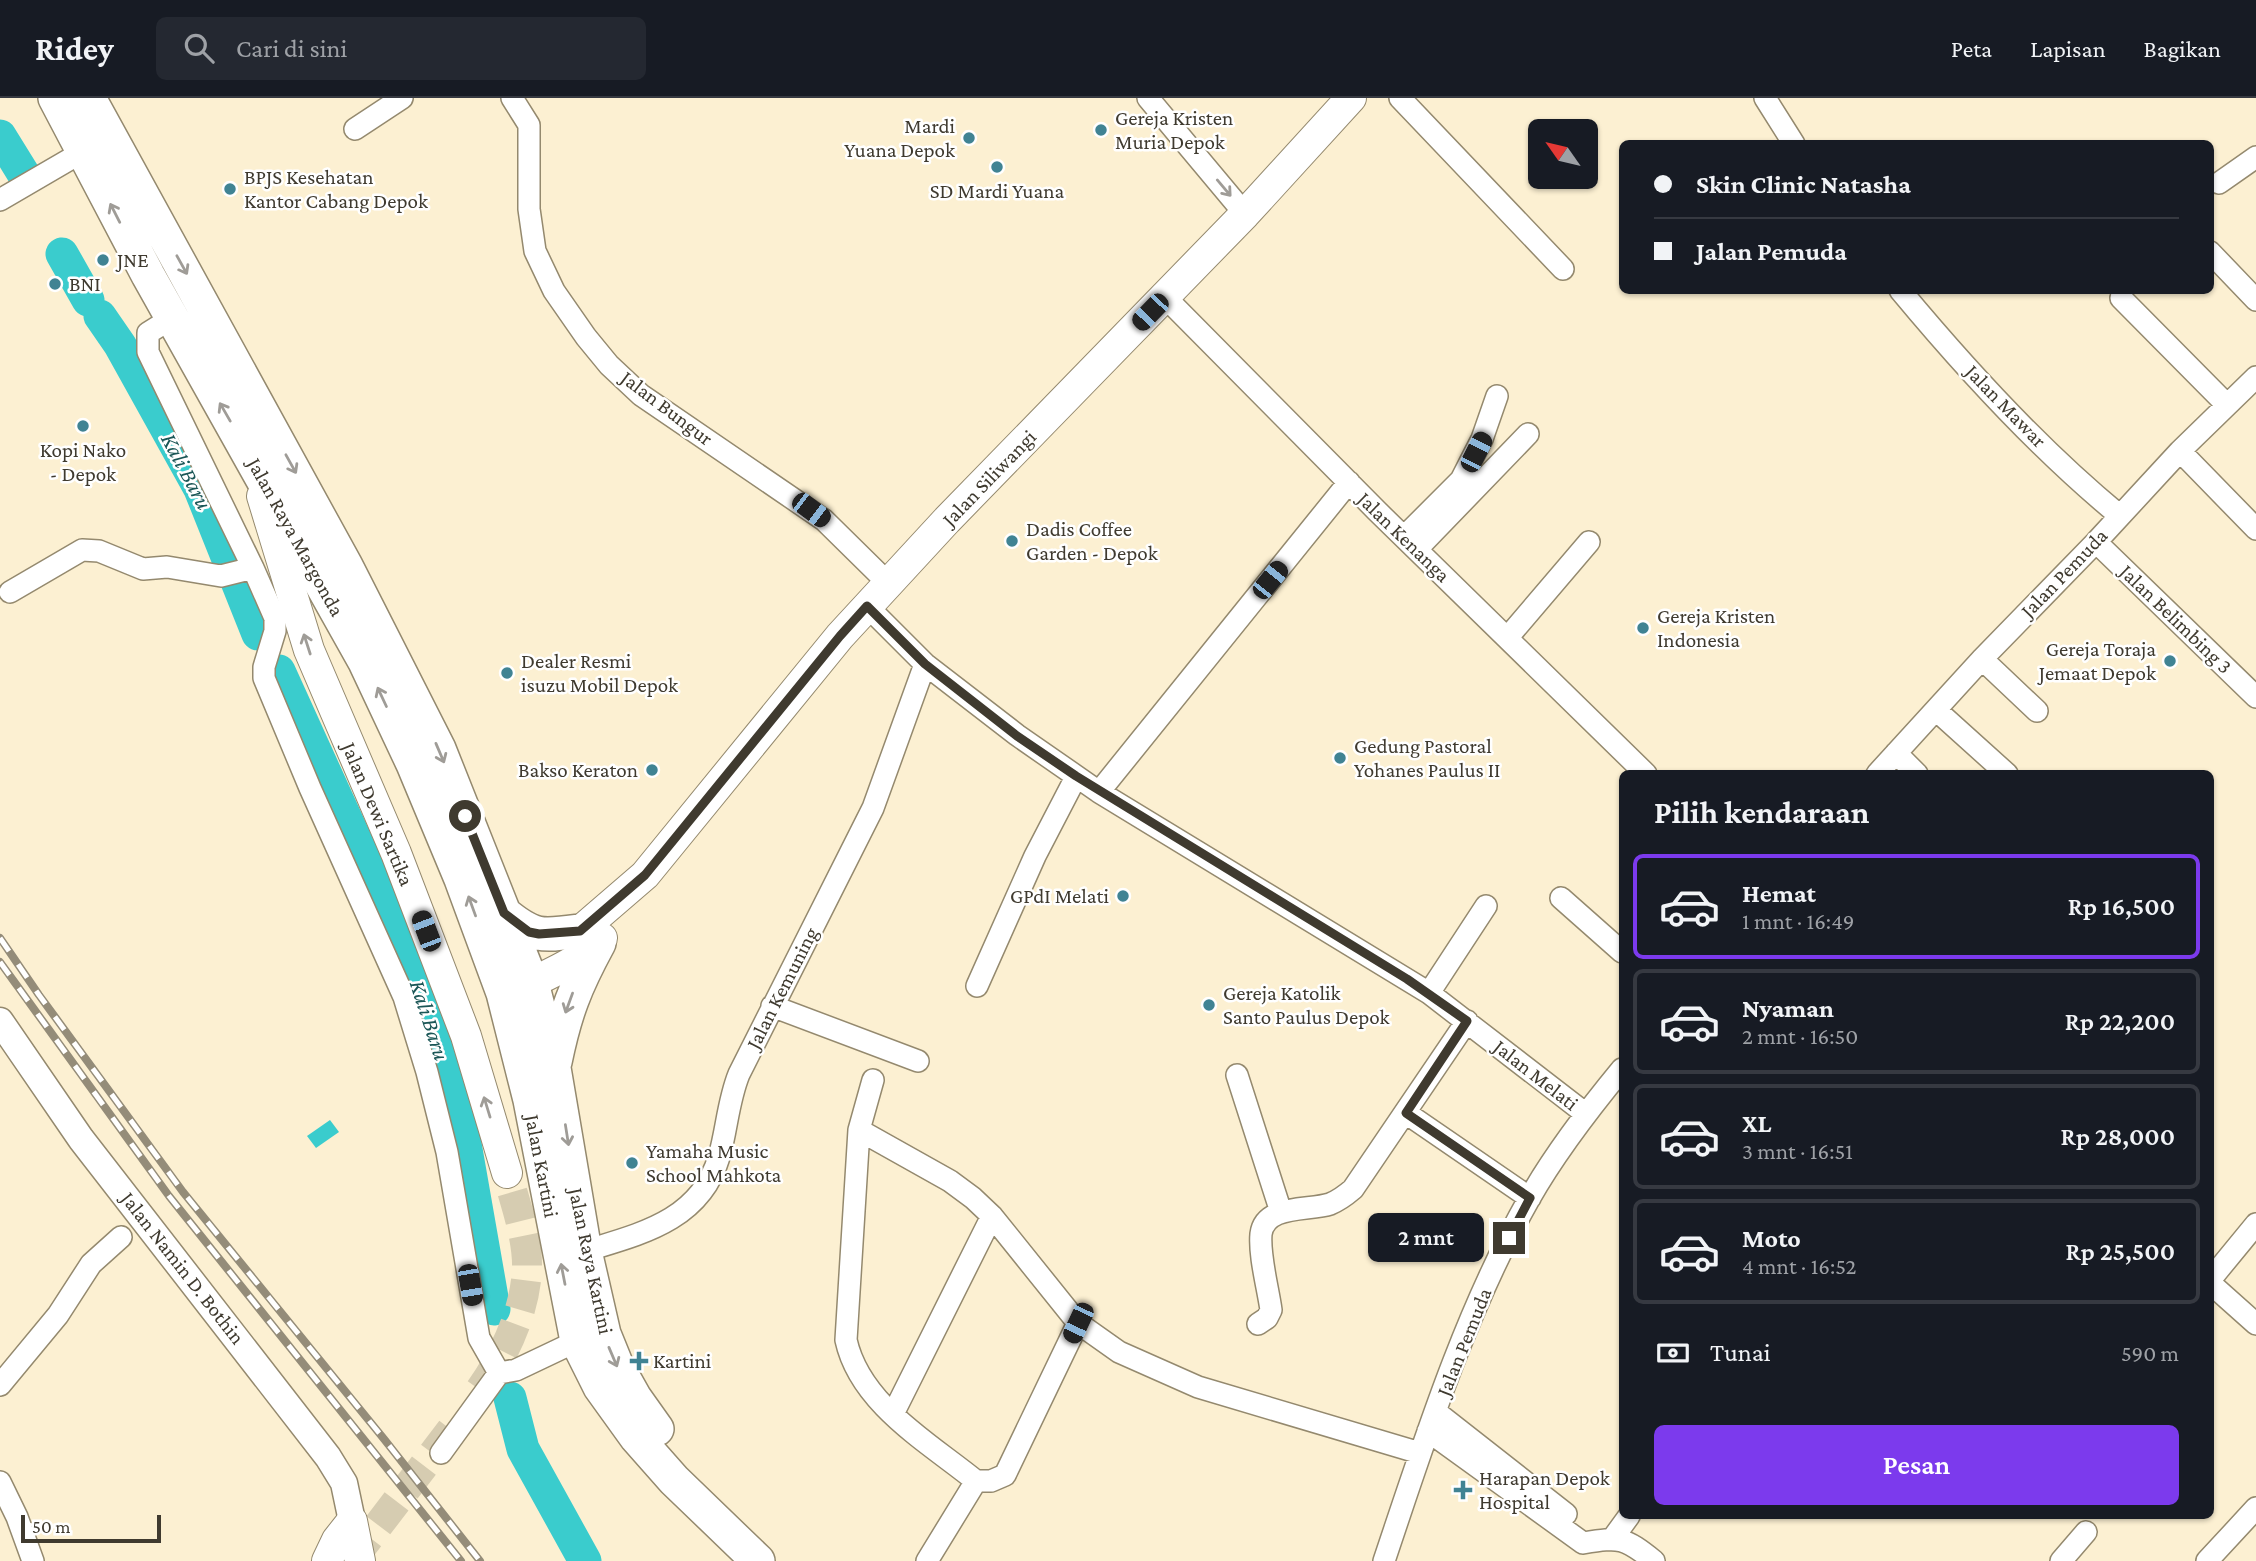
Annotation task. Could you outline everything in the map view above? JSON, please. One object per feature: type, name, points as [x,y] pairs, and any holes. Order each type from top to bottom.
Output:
[{"type":"main road","name":"Jalan Raya Margonda","points":[[55,98],[172,318],[365,662],[413,764],[461,879],[517,988]]},
{"type":"main road","name":"Jalan Raya Margonda","points":[[89,98],[382,634],[439,749],[504,913],[517,988]]},
{"type":"main road","name":"Jalan Siliwangi","points":[[517,988],[589,937],[631,901],[645,875],[840,636],[1245,214],[1351,98]]},
{"type":"main road","name":"Jalan Dewi Sartika","points":[[250,456],[309,650],[396,853],[461,1023],[507,1173]]},
{"type":"main road","points":[[504,913],[529,932],[589,937],[577,983],[566,1011],[554,1068]]},
{"type":"main road","name":"Jalan Raya Kartini","points":[[517,988],[554,1068],[585,1251],[604,1334],[617,1366],[656,1428],[688,1465],[785,1561]]},
{"type":"main road","name":"Jalan Kartini","points":[[517,988],[530,1100],[577,1341]]},
{"type":"main road","name":"Jalan Raya Kartini","points":[[577,1341],[600,1387],[636,1437],[674,1480],[758,1561]]},
{"type":"main road","points":[[327,1561],[337,1540],[352,1521]]},
{"type":"main road","points":[[352,1521],[360,1561]]},
{"type":"street","points":[[355,129],[402,98]]},
{"type":"street","name":"Jalan Bungur","points":[[512,98],[529,125],[528,209],[535,251],[554,291],[586,337],[609,365],[642,395],[806,506],[824,520],[888,583]]},
{"type":"street","points":[[1148,98],[1245,214]]},
{"type":"street","points":[[1400,98],[1563,269]]},
{"type":"street","points":[[1765,98],[1791,140]]},
{"type":"street","points":[[0,200],[84,151]]},
{"type":"street","points":[[2219,183],[2256,157]]},
{"type":"street","points":[[2214,256],[2256,300]]},
{"type":"street","name":"Jalan Mawar","points":[[1903,294],[1930,327],[2019,420],[2088,490],[2119,515]]},
{"type":"street","name":"Jalan Kenanga","points":[[1165,297],[1410,543],[1642,770]]},
{"type":"street","points":[[2121,298],[2227,404]]},
{"type":"street","points":[[172,318],[148,333],[148,352],[237,572],[275,618],[275,631],[264,667],[264,678],[310,788],[404,996],[447,1152],[479,1338],[499,1373]]},
{"type":"street","name":"Jalan Pemuda","points":[[1881,770],[2179,450],[2256,378]]},
{"type":"street","points":[[1410,543],[1461,480],[1482,439],[1497,396]]},
{"type":"street","points":[[1410,543],[1528,434]]},
{"type":"street","points":[[2179,450],[2256,529]]},
{"type":"street","points":[[1099,792],[1349,482]]},
{"type":"street","points":[[1508,637],[1589,542]]},
{"type":"street","name":"Jalan Belimbing 3","points":[[2096,542],[2256,697]]},
{"type":"street","points":[[10,592],[82,550],[99,551],[143,569],[167,567],[237,572]]},
{"type":"street","name":"Jalan Melati","points":[[867,606],[925,664],[1017,736],[1099,792],[1182,836],[1429,993],[1586,1114]]},
{"type":"street","points":[[1982,659],[2038,711]]},
{"type":"street","name":"Jalan Kemuning","points":[[585,1251],[671,1221],[704,1187],[718,1161],[732,1092],[772,1006],[873,808],[925,664]]},
{"type":"street","points":[[1936,710],[2003,770]]},
{"type":"street","points":[[1896,753],[1913,770]]},
{"type":"street","points":[[978,986],[1035,856],[1076,776]]},
{"type":"street","points":[[1562,898],[1619,949]]},
{"type":"street","points":[[1429,993],[1486,905]]},
{"type":"street","points":[[772,1006],[918,1061]]},
{"type":"street","name":"Jalan Namin D. Bothin","points":[[0,1021],[81,1139],[328,1457],[344,1483],[352,1521]]},
{"type":"street","points":[[1258,1324],[1267,1318],[1271,1310],[1262,1248],[1263,1228],[1281,1212],[1328,1205],[1342,1199],[1353,1189],[1467,1021]]},
{"type":"street","points":[[1237,1075],[1281,1212]]},
{"type":"street","name":"Jalan Pemuda","points":[[1384,1561],[1420,1453],[1473,1316],[1499,1259],[1530,1198],[1586,1114],[1619,1075]]},
{"type":"street","points":[[873,1080],[859,1130],[846,1340],[850,1358],[858,1374],[893,1414],[976,1481],[991,1481],[1005,1475],[1078,1323]]},
{"type":"street","points":[[1406,1113],[1530,1198]]},
{"type":"street","points":[[859,1130],[950,1181],[973,1198],[992,1216],[1078,1323],[1119,1352],[1198,1387],[1420,1453]]},
{"type":"street","points":[[893,1414],[992,1216]]},
{"type":"street","points":[[2214,1276],[2256,1224]]},
{"type":"street","points":[[0,1385],[58,1315],[92,1264],[121,1237]]},
{"type":"street","points":[[2214,1285],[2256,1324]]},
{"type":"street","points":[[441,1453],[499,1373],[516,1370],[577,1341]]},
{"type":"street","points":[[1432,1422],[1570,1517]]},
{"type":"street","points":[[1432,1422],[1584,1552],[1613,1538],[1627,1519]]},
{"type":"street","points":[[927,1561],[976,1481]]},
{"type":"street","points":[[0,1482],[17,1517],[33,1561]]},
{"type":"street","points":[[2207,1561],[2256,1508]]},
{"type":"street","points":[[2061,1561],[2086,1532]]},
{"type":"street","points":[[1613,1538],[1622,1540],[1654,1561]]},
{"type":"water","points":[[330,1120],[339,1132],[316,1148],[307,1136]]},
{"type":"waterway","name":"Kali Baru","points":[[0,136],[26,178]]},
{"type":"waterway","name":"Kali Baru","points":[[62,254],[88,300]]},
{"type":"waterway","name":"Kali Baru","points":[[100,316],[120,345],[200,489],[258,634]]},
{"type":"waterway","name":"Kali Baru","points":[[279,671],[406,951],[435,1029],[463,1132],[494,1309]]},
{"type":"waterway","name":"Kali Baru","points":[[510,1398],[523,1449],[585,1561]]},
{"type":"tunnel","points":[[480,1390],[512,1333],[522,1301],[527,1269],[525,1245],[507,1173]]},
{"type":"tunnel","points":[[351,1561],[455,1425]]},
{"type":"railway","points":[[0,938],[183,1192],[480,1561]]},
{"type":"railway","points":[[0,962],[169,1196],[461,1561]]},
{"type":"place","name":"Gereja Kristen Muria Depok","points":[[1101,130]]},
{"type":"place","name":"Mardi Yuana Depok","points":[[969,138]]},
{"type":"place","name":"SD Mardi Yuana","points":[[997,167]]},
{"type":"place","name":"BPJS Kesehatan Kantor Cabang Depok","points":[[230,189]]},
{"type":"place","name":"JNE","points":[[103,260]]},
{"type":"place","name":"BNI","points":[[55,284]]},
{"type":"place","name":"Kopi Nako - Depok","points":[[83,426]]},
{"type":"place","name":"Dadis Coffee Garden - Depok","points":[[1012,541]]},
{"type":"place","name":"Gereja Kristen Indonesia","points":[[1643,628]]},
{"type":"place","name":"Gereja Toraja Jemaat Depok","points":[[2170,661]]},
{"type":"place","name":"Dealer Resmi isuzu Mobil Depok","points":[[507,673]]},
{"type":"place","name":"Gedung Pastoral Yohanes Paulus II","points":[[1340,758]]},
{"type":"place","name":"Bakso Keraton","points":[[652,770]]},
{"type":"place","name":"GPdI Melati","points":[[1123,896]]},
{"type":"place","name":"Gereja Katolik Santo Paulus Depok","points":[[1209,1005]]},
{"type":"place","name":"Yamaha Music School Mahkota","points":[[632,1163]]},
{"type":"place","name":"Kartini","points":[[639,1361]]},
{"type":"place","name":"Harapan Depok Hospital","points":[[1463,1490]]},
{"type":"route","points":[[465,816],[504,913],[529,932],[551,935],[580,931],[645,875],[867,606],[925,664],[1017,736],[1163,831],[1407,979],[1467,1021],[1406,1113],[1530,1198],[1509,1238]]}]
